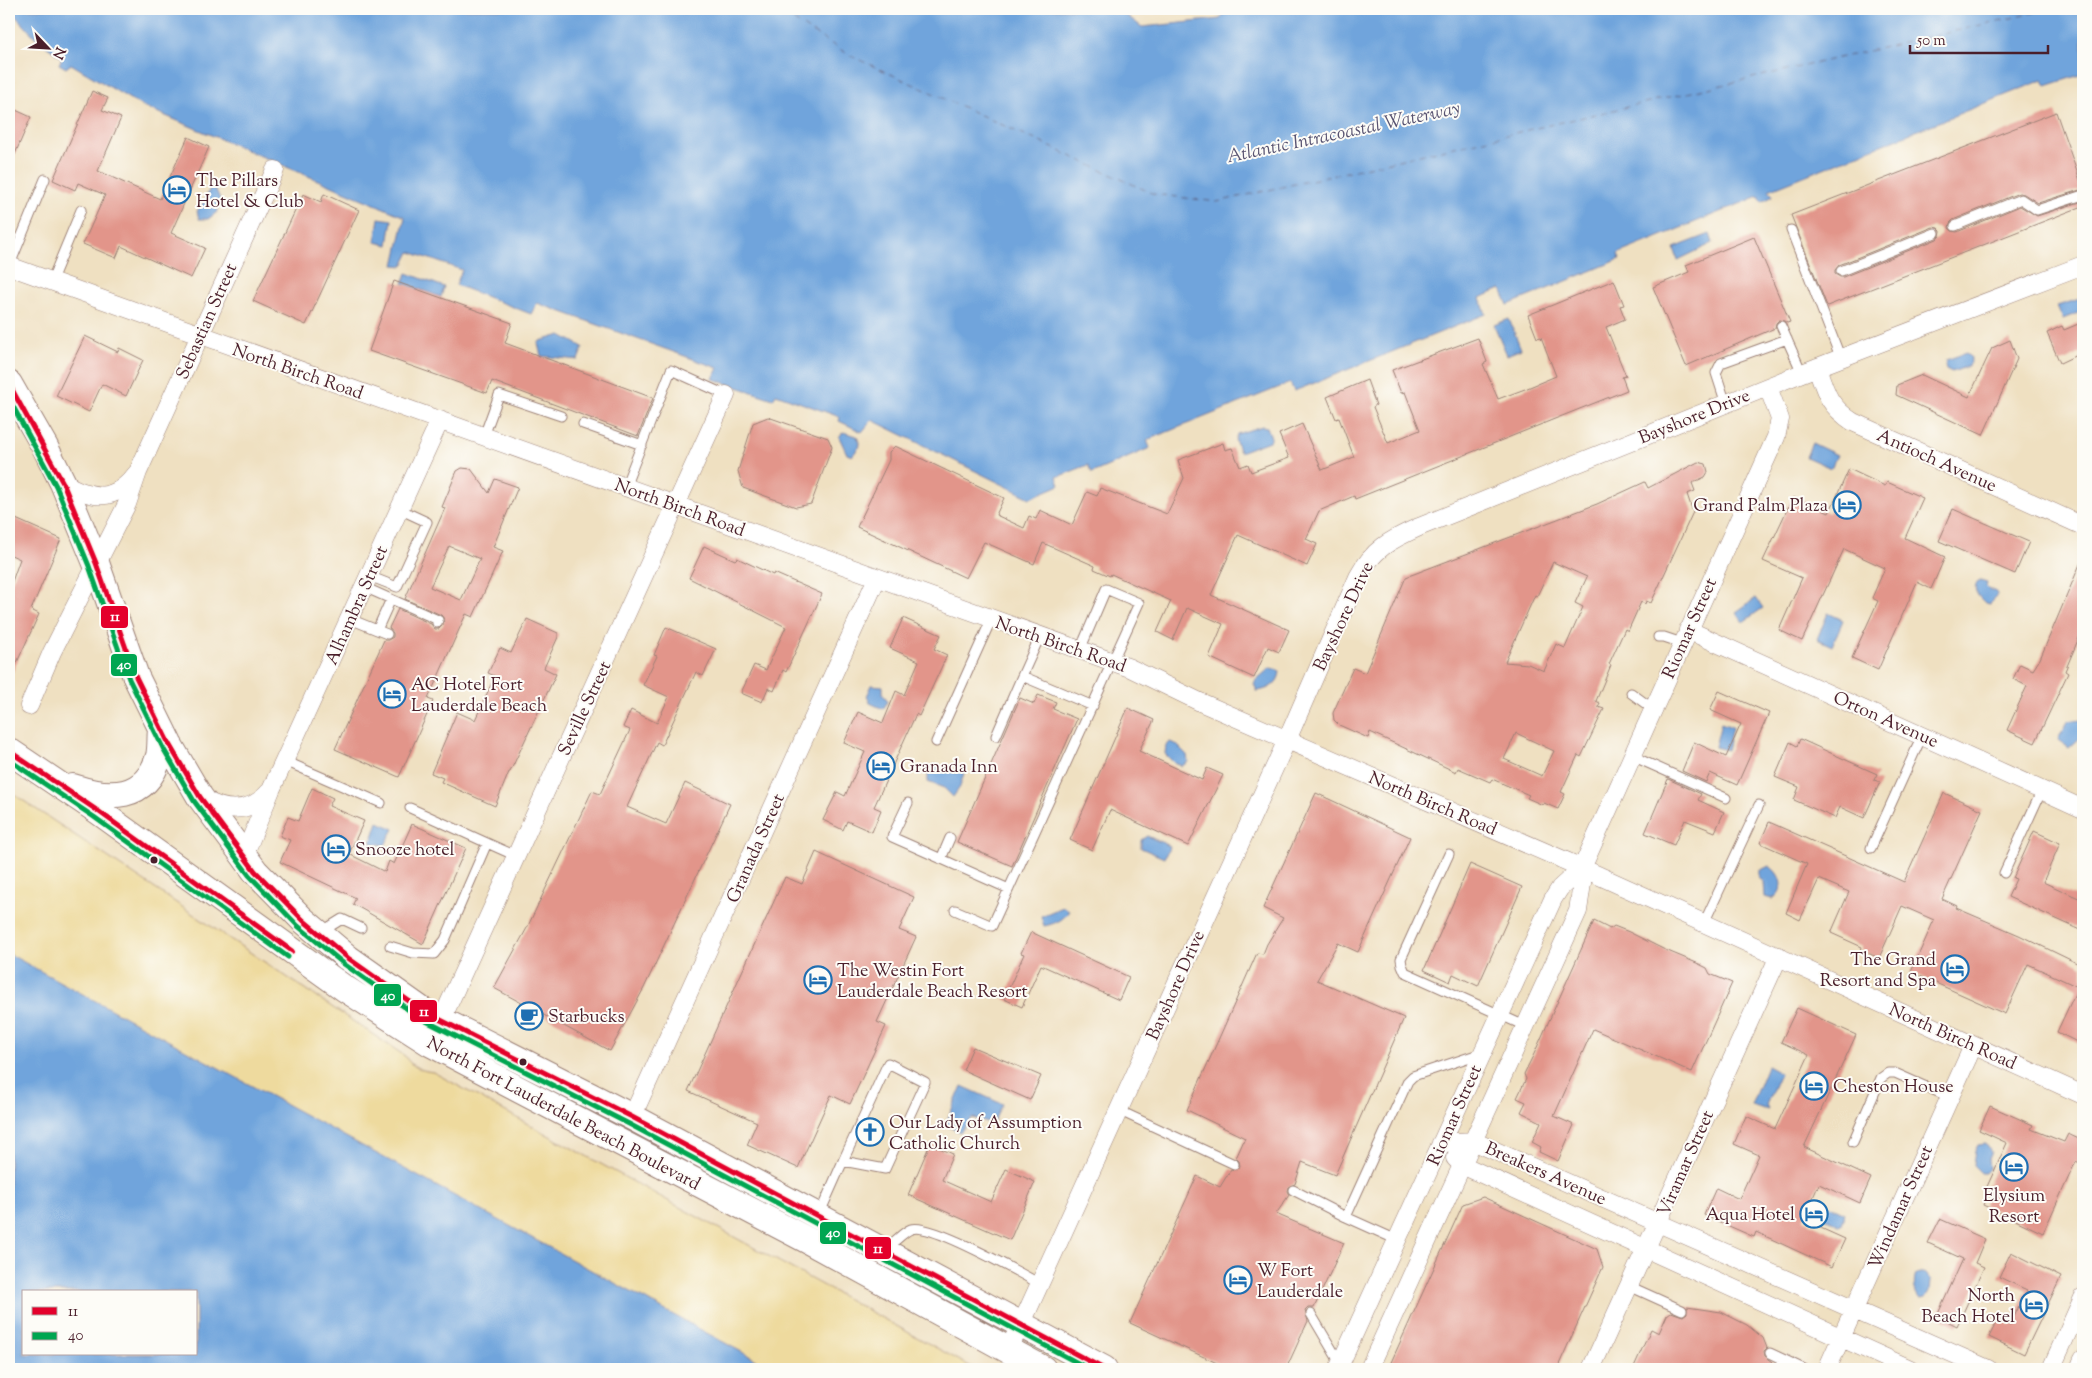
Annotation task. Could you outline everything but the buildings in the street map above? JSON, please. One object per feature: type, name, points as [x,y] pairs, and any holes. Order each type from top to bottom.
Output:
[{"type":"main road","name":"North Fort Lauderdale Beach Boulevard","points":[[9,384],[63,483],[96,564],[132,669],[161,729],[200,798],[244,856],[283,900],[318,933],[348,958],[423,1011],[441,1021],[632,1117],[1104,1369]]},
{"type":"main road","points":[[54,780],[96,794],[122,794],[135,789],[154,769],[159,754],[161,729]]},
{"type":"main road","name":"North Fort Lauderdale Beach Boulevard","points":[[9,751],[54,780],[344,988],[430,1043],[807,1240],[1043,1369]]},
{"type":"street","name":"Sebastian Street","points":[[29,706],[52,652],[127,504],[138,472],[275,170]]},
{"type":"street","name":"Bayshore Drive","points":[[1007,1350],[1040,1284],[1287,740],[1358,577],[1376,551],[1387,542],[1418,527],[1809,370],[2083,264]]},
{"type":"street","name":"North Birch Road","points":[[9,267],[440,420],[992,620],[1114,662],[1779,956],[2083,1095]]},
{"type":"street","name":"Antioch Avenue","points":[[1809,370],[1833,406],[1854,422],[2083,526]]},
{"type":"street","name":"Riomar Street","points":[[1339,1367],[1552,899],[1560,888],[1582,868],[1776,437],[1780,419],[1768,387]]},
{"type":"street","name":"Seville Street","points":[[441,1021],[726,396]]},
{"type":"street","name":"Alhambra Street","points":[[244,856],[271,790],[440,420]]},
{"type":"street","name":"Sebastian Street","points":[[63,483],[87,494],[108,495],[120,491],[138,472]]},
{"type":"street","name":"Granada Street","points":[[632,1117],[877,578]]},
{"type":"street","name":"Orton Avenue","points":[[1685,636],[1922,736],[2083,809]]},
{"type":"street","name":"Alhambra Street","points":[[200,798],[219,807],[242,809],[258,803],[271,790]]},
{"type":"street","name":"Riomar Street","points":[[1369,1369],[1578,911],[1582,868]]},
{"type":"street","name":"Viramar Street","points":[[1591,1369],[1779,956]]},
{"type":"street","name":"Windamar Street","points":[[1827,1369],[1973,1046]]},
{"type":"street","name":"Breakers Avenue","points":[[1441,1143],[1473,1141],[1988,1369]]},
{"type":"street","name":"Breakers Avenue","points":[[1441,1143],[1462,1165],[1645,1250],[1910,1369]]},
{"type":"street","points":[[2051,1369],[2083,1298]]},
{"type":"street","points":[[2079,1369],[2083,1359]]},
{"type":"lane","points":[[9,267],[45,179]]},
{"type":"lane","points":[[1955,226],[2021,199],[2037,210],[2083,195]]},
{"type":"lane","points":[[51,282],[81,210]]},
{"type":"lane","points":[[1791,230],[1841,359]]},
{"type":"lane","points":[[1841,271],[1935,233]]},
{"type":"lane","points":[[1781,326],[1787,339],[1809,370]]},
{"type":"lane","points":[[1726,404],[1716,373],[1720,363],[1787,339]]},
{"type":"lane","points":[[625,487],[671,370],[726,396]]},
{"type":"lane","points":[[484,436],[499,396],[561,416]]},
{"type":"lane","points":[[583,424],[642,445]]},
{"type":"lane","points":[[367,581],[397,587],[427,522],[400,509]]},
{"type":"lane","points":[[367,581],[391,599],[438,620],[437,623]]},
{"type":"lane","points":[[955,910],[992,926],[1094,706],[1139,603],[1106,589],[1080,650]]},
{"type":"lane","points":[[377,630],[391,599]]},
{"type":"lane","points":[[350,619],[387,634]]},
{"type":"lane","points":[[936,742],[992,620]]},
{"type":"lane","points":[[996,736],[1040,636]]},
{"type":"lane","points":[[1658,637],[1685,636]]},
{"type":"lane","points":[[1022,676],[1094,706]]},
{"type":"lane","points":[[1631,693],[1653,709]]},
{"type":"lane","points":[[1870,848],[1922,736]]},
{"type":"lane","points":[[1632,756],[1726,798]]},
{"type":"lane","points":[[285,761],[381,803]]},
{"type":"lane","points":[[2004,873],[2042,790]]},
{"type":"lane","points":[[908,803],[892,837],[1009,889]]},
{"type":"lane","points":[[1704,923],[1759,805]]},
{"type":"lane","points":[[410,808],[516,856]]},
{"type":"lane","points":[[941,859],[950,838]]},
{"type":"lane","points":[[390,946],[413,953],[434,954],[445,940],[487,843]]},
{"type":"lane","points":[[1449,854],[1401,959],[1405,972],[1525,1026]]},
{"type":"lane","points":[[318,933],[342,920],[361,928]]},
{"type":"lane","points":[[1346,1217],[1408,1081],[1413,1076],[1482,1053]]},
{"type":"lane","points":[[807,1240],[843,1161],[888,1063],[925,1082],[885,1169],[843,1161]]},
{"type":"lane","points":[[1853,1142],[1881,1078],[1888,1073],[1895,1073],[1949,1097]]},
{"type":"lane","points":[[1118,1110],[1234,1164]]},
{"type":"lane","points":[[1293,1190],[1397,1240]]},
{"type":"lane","points":[[882,1251],[911,1229],[922,1228],[965,1246],[1040,1284]]},
{"type":"lane","points":[[1629,1286],[1682,1310]]},
{"type":"lane","points":[[1311,1314],[1339,1367]]},
{"type":"lane","points":[[1770,1353],[1804,1369]]},
{"type":"lane","points":[[1778,1369],[1783,1359]]},
{"type":"sand","points":[[9,791],[405,1056],[410,1063],[433,1072],[975,1369],[773,1369],[14,957],[9,954]]},
{"type":"water","name":"Atlantic Intracoastal Waterway","points":[[9,9],[1118,9],[1142,27],[1220,19],[1228,9],[2083,9],[2083,74],[2046,86],[2043,80],[1769,190],[1773,196],[1762,202],[1759,196],[1622,252],[1618,254],[1620,259],[1508,305],[1501,289],[1480,298],[1486,314],[1294,391],[1290,383],[1147,440],[1150,448],[1092,473],[1088,465],[1057,477],[1060,485],[1030,498],[872,420],[862,432],[839,421],[840,417],[776,394],[773,399],[713,379],[718,368],[537,303],[531,314],[456,285],[462,270],[410,252],[403,266],[394,265],[405,217],[140,105],[71,64],[66,68],[59,64],[62,58],[38,40]]},
{"type":"water","points":[[210,188],[216,190],[220,199],[217,212],[208,219],[199,219],[197,211],[204,202]]},
{"type":"water","points":[[379,218],[392,220],[388,245],[375,242]]},
{"type":"water","points":[[1710,234],[1713,243],[1678,260],[1674,248]]},
{"type":"water","points":[[407,273],[444,287],[441,297],[403,283]]},
{"type":"water","points":[[2083,298],[2083,311],[2063,319],[2057,306]]},
{"type":"water","points":[[1509,319],[1521,349],[1507,355],[1494,325]]},
{"type":"water","points":[[561,335],[583,347],[578,360],[541,356],[538,344],[540,341]]},
{"type":"water","points":[[1966,353],[1971,358],[1969,366],[1952,372],[1946,369],[1946,360]]},
{"type":"water","points":[[1262,426],[1267,427],[1271,437],[1269,441],[1240,452],[1235,440],[1237,434]]},
{"type":"water","points":[[843,432],[857,436],[860,446],[852,456],[847,454],[839,437]]},
{"type":"water","points":[[1812,443],[1837,455],[1831,468],[1806,457]]},
{"type":"water","points":[[1980,581],[1987,583],[1986,587],[1989,590],[1994,590],[1997,594],[1997,597],[1990,604],[1985,603],[1976,592],[1976,584]]},
{"type":"water","points":[[1756,598],[1763,608],[1743,622],[1736,612]]},
{"type":"water","points":[[1828,613],[1843,620],[1832,646],[1817,639]]},
{"type":"water","points":[[1270,668],[1280,672],[1278,680],[1269,688],[1257,691],[1254,684],[1256,680]]},
{"type":"water","points":[[872,685],[883,686],[883,694],[888,701],[883,709],[870,703],[867,696]]},
{"type":"water","points":[[2083,720],[2083,735],[2069,748],[2058,740],[2067,721]]},
{"type":"water","points":[[1721,723],[1732,727],[1727,750],[1715,747]]},
{"type":"water","points":[[1170,742],[1176,744],[1187,755],[1188,762],[1182,766],[1174,763],[1165,754],[1166,745]]},
{"type":"water","points":[[935,764],[957,773],[959,770],[964,773],[960,787],[953,797],[944,788],[928,782],[928,771]]},
{"type":"water","points":[[378,822],[394,829],[385,845],[371,843]]},
{"type":"water","points":[[1147,836],[1170,846],[1164,858],[1141,848],[1141,840]]},
{"type":"water","points":[[1769,866],[1777,873],[1781,882],[1780,891],[1772,899],[1765,897],[1764,882],[1759,878],[1759,871]]},
{"type":"water","points":[[1063,907],[1069,910],[1062,919],[1044,926],[1041,916]]},
{"type":"water","points":[[9,954],[773,1369],[9,1369]]},
{"type":"water","points":[[1767,1066],[1780,1073],[1766,1105],[1768,1110],[1751,1105]]},
{"type":"water","points":[[962,1086],[1002,1104],[993,1123],[972,1118],[960,1132],[945,1125]]},
{"type":"water","points":[[1986,1144],[1991,1152],[1988,1159],[1989,1169],[1985,1173],[1981,1173],[1973,1165],[1975,1151],[1978,1145]]},
{"type":"water","points":[[1820,1201],[1845,1213],[1840,1226],[1815,1215]]},
{"type":"water","points":[[1924,1273],[1931,1280],[1930,1291],[1926,1298],[1920,1299],[1915,1290],[1915,1280],[1916,1275]]},
{"type":"ferry route","points":[[775,9],[851,56],[1154,194],[1217,202],[2050,9]]},
{"type":"transit line","name":"11","points":[[9,384],[63,483],[96,563],[136,677],[169,744],[200,797],[255,871],[303,920],[348,958],[423,1011],[632,1117],[1104,1369]]},
{"type":"transit line","name":"40","points":[[9,399],[56,486],[89,566],[129,679],[163,748],[194,801],[249,875],[298,926],[344,964],[420,1018],[629,1124],[1089,1369]]},
{"type":"transit line","name":"11","points":[[9,751],[98,811],[292,951]]},
{"type":"transit line","name":"40","points":[[9,760],[94,817],[288,957]]},
{"type":"place","name":"The Pillars Hotel & Club","points":[[177,190]]},
{"type":"place","name":"Grand Palm Plaza","points":[[1847,505]]},
{"type":"place","name":"AC Hotel Fort Lauderdale Beach","points":[[392,694]]},
{"type":"place","name":"Granada Inn","points":[[881,766]]},
{"type":"place","name":"Snooze hotel","points":[[336,849]]},
{"type":"place","name":"The Grand Resort and Spa","points":[[1955,969]]},
{"type":"place","name":"The Westin Fort Lauderdale Beach Resort","points":[[818,980]]},
{"type":"place","name":"Starbucks","points":[[529,1016]]},
{"type":"place","name":"Cheston House","points":[[1814,1086]]},
{"type":"place","name":"Our Lady of Assumption Catholic Church","points":[[870,1132]]},
{"type":"place","name":"Elysium Resort","points":[[2014,1167]]},
{"type":"place","name":"Aqua Hotel","points":[[1814,1214]]},
{"type":"place","name":"W Fort Lauderdale","points":[[1238,1280]]},
{"type":"place","name":"North Beach Hotel","points":[[2034,1305]]}]
